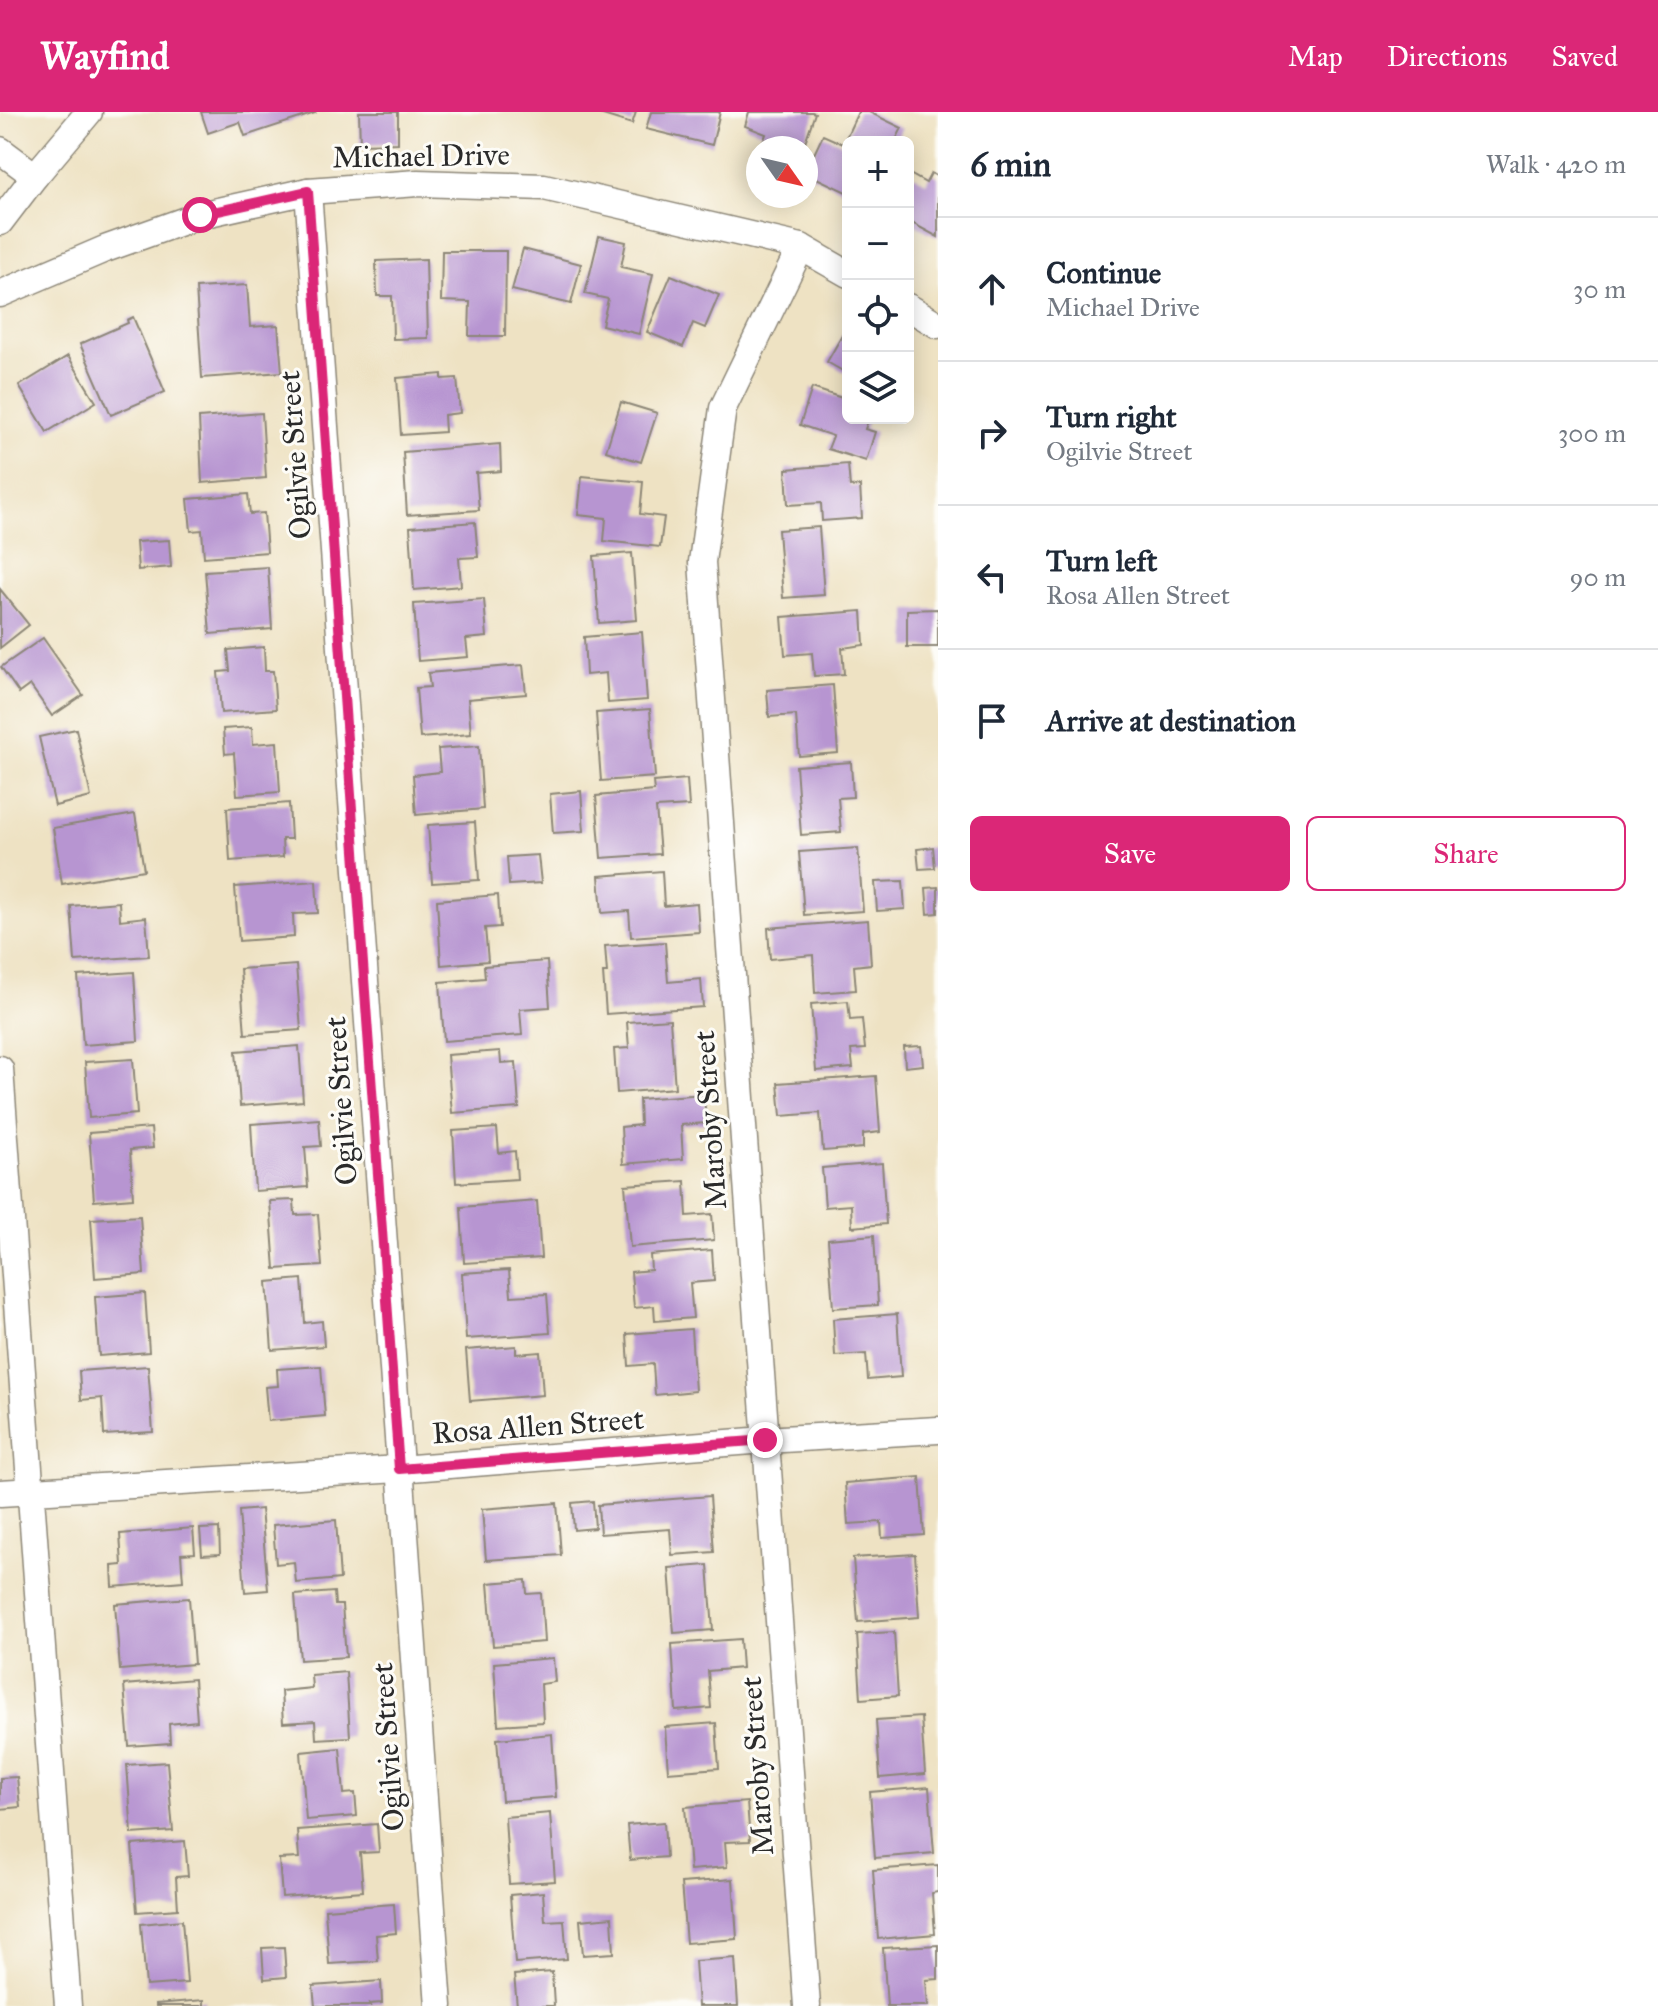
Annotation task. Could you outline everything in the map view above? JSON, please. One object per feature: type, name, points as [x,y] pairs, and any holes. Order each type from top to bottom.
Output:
[{"type":"street","points":[[0,222],[89,112]]},
{"type":"street","points":[[0,150],[35,176]]},
{"type":"street","name":"Michael Drive","points":[[0,294],[105,249],[200,215],[308,191],[418,183],[544,187],[801,247],[842,271]]},
{"type":"street","name":"Ogilvie Street","points":[[308,191],[439,2006]]},
{"type":"street","name":"Maroby Street","points":[[801,247],[723,408],[702,562],[807,2006]]},
{"type":"street","points":[[914,311],[938,325]]},
{"type":"street","points":[[0,1069],[68,2006]]},
{"type":"street","name":"Rosa Allen Street","points":[[0,1493],[399,1469],[765,1440],[938,1430]]},
{"type":"building","points":[[201,112],[315,113],[245,136],[240,122],[208,133]]},
{"type":"building","points":[[359,112],[398,112],[398,143],[360,144]]},
{"type":"building","points":[[593,112],[636,112],[632,124]]},
{"type":"building","points":[[651,112],[720,112],[712,145],[646,129]]},
{"type":"building","points":[[749,112],[815,113],[807,136],[765,136],[745,126]]},
{"type":"building","points":[[858,112],[869,112],[902,128],[898,136],[847,136]]},
{"type":"building","points":[[823,135],[842,144],[842,190],[818,179],[818,146]]},
{"type":"building","points":[[931,173],[938,177],[938,237],[914,224],[914,176],[926,183]]},
{"type":"building","points":[[599,236],[626,242],[621,267],[653,274],[639,334],[602,325],[608,299],[585,294]]},
{"type":"building","points":[[523,249],[581,264],[571,304],[512,290]]},
{"type":"building","points":[[442,251],[506,251],[505,336],[469,336],[470,302],[441,301]]},
{"type":"building","points":[[426,259],[428,338],[393,339],[392,296],[377,296],[376,261]]},
{"type":"building","points":[[671,275],[719,295],[705,328],[693,323],[683,347],[647,332]]},
{"type":"building","points":[[247,285],[250,327],[278,325],[282,372],[202,378],[196,288]]},
{"type":"building","points":[[133,317],[165,392],[111,415],[80,344],[128,323],[127,320]]},
{"type":"building","points":[[842,336],[842,371],[827,362]]},
{"type":"building","points":[[68,356],[96,402],[47,432],[19,386]]},
{"type":"building","points":[[442,374],[442,379],[457,378],[460,413],[444,415],[445,432],[401,435],[397,378]]},
{"type":"building","points":[[812,388],[842,398],[842,424],[867,424],[865,429],[875,432],[866,461],[828,449],[833,436],[800,425]]},
{"type":"building","points":[[621,402],[657,413],[641,462],[606,451]]},
{"type":"building","points":[[262,413],[266,478],[202,483],[199,418]]},
{"type":"building","points":[[500,444],[501,471],[476,473],[479,510],[407,515],[403,452]]},
{"type":"building","points":[[848,464],[850,487],[860,486],[862,518],[822,521],[821,503],[788,505],[786,469]]},
{"type":"building","points":[[582,476],[643,482],[640,514],[664,517],[660,547],[604,541],[606,518],[578,515]]},
{"type":"building","points":[[248,494],[250,514],[264,513],[267,552],[204,557],[202,530],[191,531],[188,499]]},
{"type":"building","points":[[475,522],[478,557],[459,558],[461,586],[414,590],[410,527]]},
{"type":"building","points":[[819,527],[824,595],[783,598],[778,530]]},
{"type":"building","points":[[169,540],[171,567],[138,570],[136,542]]},
{"type":"building","points":[[632,553],[637,620],[599,623],[594,556]]},
{"type":"building","points":[[268,567],[272,629],[210,634],[205,571]]},
{"type":"building","points":[[0,589],[29,625],[0,648]]},
{"type":"building","points":[[484,599],[487,637],[466,639],[468,657],[418,661],[414,604]]},
{"type":"building","points":[[938,609],[938,647],[907,647],[907,610]]},
{"type":"building","points":[[862,611],[864,645],[842,648],[844,674],[814,676],[812,653],[785,655],[782,617]]},
{"type":"building","points":[[642,632],[647,700],[608,703],[606,673],[586,675],[584,637]]},
{"type":"building","points":[[43,638],[83,695],[52,716],[30,685],[19,693],[1,667]]},
{"type":"building","points":[[264,647],[265,671],[273,671],[276,709],[221,713],[218,672],[230,671],[228,650]]},
{"type":"building","points":[[523,665],[526,694],[468,699],[471,734],[420,738],[416,688],[430,687],[428,673]]},
{"type":"building","points":[[833,685],[838,753],[799,756],[796,715],[769,717],[767,690]]},
{"type":"building","points":[[650,709],[655,777],[601,781],[596,713]]},
{"type":"building","points":[[252,727],[253,744],[277,742],[280,792],[237,795],[234,753],[225,754],[223,729]]},
{"type":"building","points":[[76,729],[91,797],[55,806],[39,737]]},
{"type":"building","points":[[479,746],[483,809],[416,815],[413,775],[440,772],[438,749]]},
{"type":"building","points":[[851,762],[853,797],[838,798],[841,832],[801,835],[796,766]]},
{"type":"building","points":[[687,779],[689,806],[656,808],[660,854],[601,858],[596,796],[654,791],[653,782]]},
{"type":"building","points":[[581,791],[584,831],[553,833],[550,794]]},
{"type":"building","points":[[289,803],[291,839],[282,839],[283,857],[230,861],[227,808]]},
{"type":"building","points":[[135,814],[144,870],[62,884],[53,828]]},
{"type":"building","points":[[475,822],[479,880],[432,883],[428,825]]},
{"type":"building","points":[[933,847],[935,868],[919,869],[917,849]]},
{"type":"building","points":[[858,848],[863,911],[804,915],[799,852]]},
{"type":"building","points":[[538,855],[541,883],[509,885],[507,857]]},
{"type":"building","points":[[662,871],[664,906],[697,903],[699,932],[631,937],[629,911],[602,913],[599,876]]},
{"type":"building","points":[[316,881],[318,913],[293,914],[294,937],[239,941],[235,887]]},
{"type":"building","points":[[903,881],[905,909],[877,911],[875,882]]},
{"type":"building","points":[[938,887],[938,913],[928,914],[926,888]]},
{"type":"building","points":[[498,895],[500,927],[485,928],[488,961],[441,965],[437,900]]},
{"type":"building","points":[[119,902],[120,920],[146,917],[149,956],[75,961],[71,906]]},
{"type":"building","points":[[868,920],[871,964],[854,966],[856,990],[815,993],[813,955],[770,959],[768,928]]},
{"type":"building","points":[[665,942],[668,982],[701,979],[703,1007],[606,1014],[605,946]]},
{"type":"building","points":[[547,961],[550,1007],[520,1009],[522,1035],[444,1041],[440,982],[485,978],[484,966]]},
{"type":"building","points":[[296,965],[301,1030],[245,1034],[240,969]]},
{"type":"building","points":[[134,972],[138,1041],[83,1045],[78,976]]},
{"type":"building","points":[[848,1001],[850,1020],[862,1019],[865,1049],[851,1050],[853,1068],[816,1071],[811,1004]]},
{"type":"building","points":[[670,1019],[675,1088],[617,1093],[614,1049],[629,1048],[627,1022]]},
{"type":"building","points":[[299,1046],[303,1101],[240,1106],[236,1051]]},
{"type":"building","points":[[921,1046],[923,1065],[905,1067],[904,1047]]},
{"type":"building","points":[[500,1051],[501,1063],[516,1062],[519,1108],[452,1113],[447,1055]]},
{"type":"building","points":[[133,1059],[137,1114],[89,1118],[85,1062]]},
{"type":"building","points":[[876,1076],[880,1132],[863,1134],[863,1148],[823,1151],[820,1113],[781,1116],[778,1083]]},
{"type":"building","points":[[704,1094],[706,1123],[681,1125],[683,1159],[623,1164],[621,1127],[640,1125],[639,1099]]},
{"type":"building","points":[[319,1119],[321,1146],[305,1147],[308,1187],[255,1191],[251,1124]]},
{"type":"building","points":[[151,1128],[153,1148],[130,1150],[133,1198],[94,1201],[89,1133]]},
{"type":"building","points":[[497,1128],[499,1153],[515,1151],[517,1179],[456,1183],[453,1131]]},
{"type":"building","points":[[882,1163],[886,1224],[852,1227],[851,1205],[825,1207],[822,1168]]},
{"type":"building","points":[[685,1181],[687,1216],[712,1214],[714,1240],[630,1247],[625,1185]]},
{"type":"building","points":[[294,1200],[295,1215],[318,1214],[322,1266],[275,1269],[270,1201]]},
{"type":"building","points":[[537,1201],[541,1258],[464,1263],[461,1207]]},
{"type":"building","points":[[140,1216],[144,1274],[95,1278],[91,1219]]},
{"type":"building","points":[[874,1235],[878,1305],[833,1308],[828,1239]]},
{"type":"building","points":[[712,1250],[714,1281],[690,1283],[693,1318],[655,1321],[654,1306],[634,1308],[631,1272],[651,1270],[650,1255]]},
{"type":"building","points":[[509,1270],[511,1296],[547,1294],[550,1333],[466,1339],[462,1273]]},
{"type":"building","points":[[302,1279],[305,1323],[322,1321],[324,1346],[272,1350],[267,1282]]},
{"type":"building","points":[[145,1293],[149,1352],[99,1356],[95,1297]]},
{"type":"building","points":[[897,1314],[901,1377],[868,1380],[866,1354],[835,1356],[833,1319]]},
{"type":"building","points":[[691,1329],[695,1391],[655,1395],[653,1364],[629,1366],[627,1334]]},
{"type":"building","points":[[516,1346],[516,1354],[540,1352],[543,1395],[470,1401],[466,1350]]},
{"type":"building","points":[[148,1366],[153,1432],[104,1435],[102,1398],[81,1400],[79,1371]]},
{"type":"building","points":[[321,1366],[325,1416],[268,1421],[265,1387],[278,1386],[277,1369]]},
{"type":"building","points":[[920,1477],[924,1535],[882,1538],[881,1522],[848,1524],[845,1483]]},
{"type":"building","points":[[710,1496],[714,1552],[672,1555],[670,1529],[600,1534],[598,1505]]},
{"type":"building","points":[[593,1501],[595,1528],[574,1530],[572,1503]]},
{"type":"building","points":[[557,1503],[561,1555],[486,1560],[482,1509]]},
{"type":"building","points":[[261,1509],[268,1590],[245,1592],[239,1511]]},
{"type":"building","points":[[336,1520],[340,1579],[296,1583],[294,1562],[276,1564],[273,1525]]},
{"type":"building","points":[[193,1528],[195,1553],[181,1554],[183,1581],[113,1587],[112,1566],[122,1565],[120,1534]]},
{"type":"building","points":[[219,1528],[220,1554],[202,1555],[200,1529]]},
{"type":"building","points":[[915,1554],[919,1617],[858,1622],[853,1558]]},
{"type":"building","points":[[708,1565],[713,1630],[674,1633],[669,1568]]},
{"type":"building","points":[[526,1580],[527,1594],[541,1593],[544,1642],[493,1646],[488,1583]]},
{"type":"building","points":[[334,1592],[335,1605],[342,1605],[346,1657],[300,1660],[295,1595]]},
{"type":"building","points":[[189,1598],[194,1664],[120,1670],[115,1604]]},
{"type":"building","points":[[894,1632],[898,1696],[861,1699],[857,1634]]},
{"type":"building","points":[[740,1639],[742,1668],[708,1671],[711,1708],[676,1711],[672,1644]]},
{"type":"building","points":[[553,1658],[555,1682],[541,1684],[543,1722],[498,1725],[494,1663]]},
{"type":"building","points":[[346,1672],[350,1737],[316,1739],[315,1721],[283,1723],[281,1691],[312,1688],[311,1675]]},
{"type":"building","points":[[194,1679],[197,1721],[169,1724],[170,1743],[129,1746],[124,1685]]},
{"type":"building","points":[[921,1717],[925,1774],[880,1778],[876,1720]]},
{"type":"building","points":[[716,1723],[719,1768],[668,1772],[665,1727]]},
{"type":"building","points":[[552,1734],[556,1797],[502,1801],[497,1739]]},
{"type":"building","points":[[340,1748],[344,1794],[355,1793],[357,1816],[306,1820],[301,1752]]},
{"type":"building","points":[[167,1762],[173,1831],[132,1834],[127,1765]]},
{"type":"building","points":[[17,1777],[20,1807],[0,1809],[0,1778]]},
{"type":"building","points":[[929,1787],[934,1853],[875,1858],[870,1792]]},
{"type":"building","points":[[747,1802],[750,1841],[725,1842],[727,1867],[690,1870],[685,1807]]},
{"type":"building","points":[[550,1813],[555,1881],[509,1884],[505,1817]]},
{"type":"building","points":[[664,1822],[666,1857],[630,1860],[627,1825]]},
{"type":"building","points":[[377,1824],[379,1852],[360,1853],[363,1891],[282,1897],[279,1859],[299,1858],[297,1830]]},
{"type":"building","points":[[185,1841],[188,1876],[176,1877],[178,1909],[137,1912],[132,1845]]},
{"type":"building","points":[[938,1865],[938,1892],[932,1893],[935,1934],[878,1939],[873,1870]]},
{"type":"building","points":[[733,1879],[737,1939],[686,1943],[681,1883]]},
{"type":"building","points":[[543,1892],[545,1921],[564,1920],[567,1959],[515,1963],[510,1895]]},
{"type":"building","points":[[394,1904],[396,1933],[376,1935],[378,1961],[329,1964],[325,1909]]},
{"type":"building","points":[[612,1917],[614,1953],[583,1955],[580,1920]]},
{"type":"building","points":[[182,1920],[187,1983],[146,1986],[141,1924]]},
{"type":"building","points":[[938,1945],[938,1979],[926,1980],[928,2006],[887,2006],[883,1948]]},
{"type":"building","points":[[284,1947],[286,1977],[264,1979],[262,1948]]},
{"type":"building","points":[[735,1958],[738,2006],[698,2006],[695,1961]]},
{"type":"building","points":[[552,1972],[554,2006],[517,2006],[514,1975]]},
{"type":"building","points":[[381,1981],[382,2003],[370,2006],[315,2006],[313,1986]]},
{"type":"building","points":[[204,2000],[204,2006],[156,2006],[156,2004]]},
{"type":"route","points":[[200,215],[308,191],[399,1469],[765,1440]]}]
